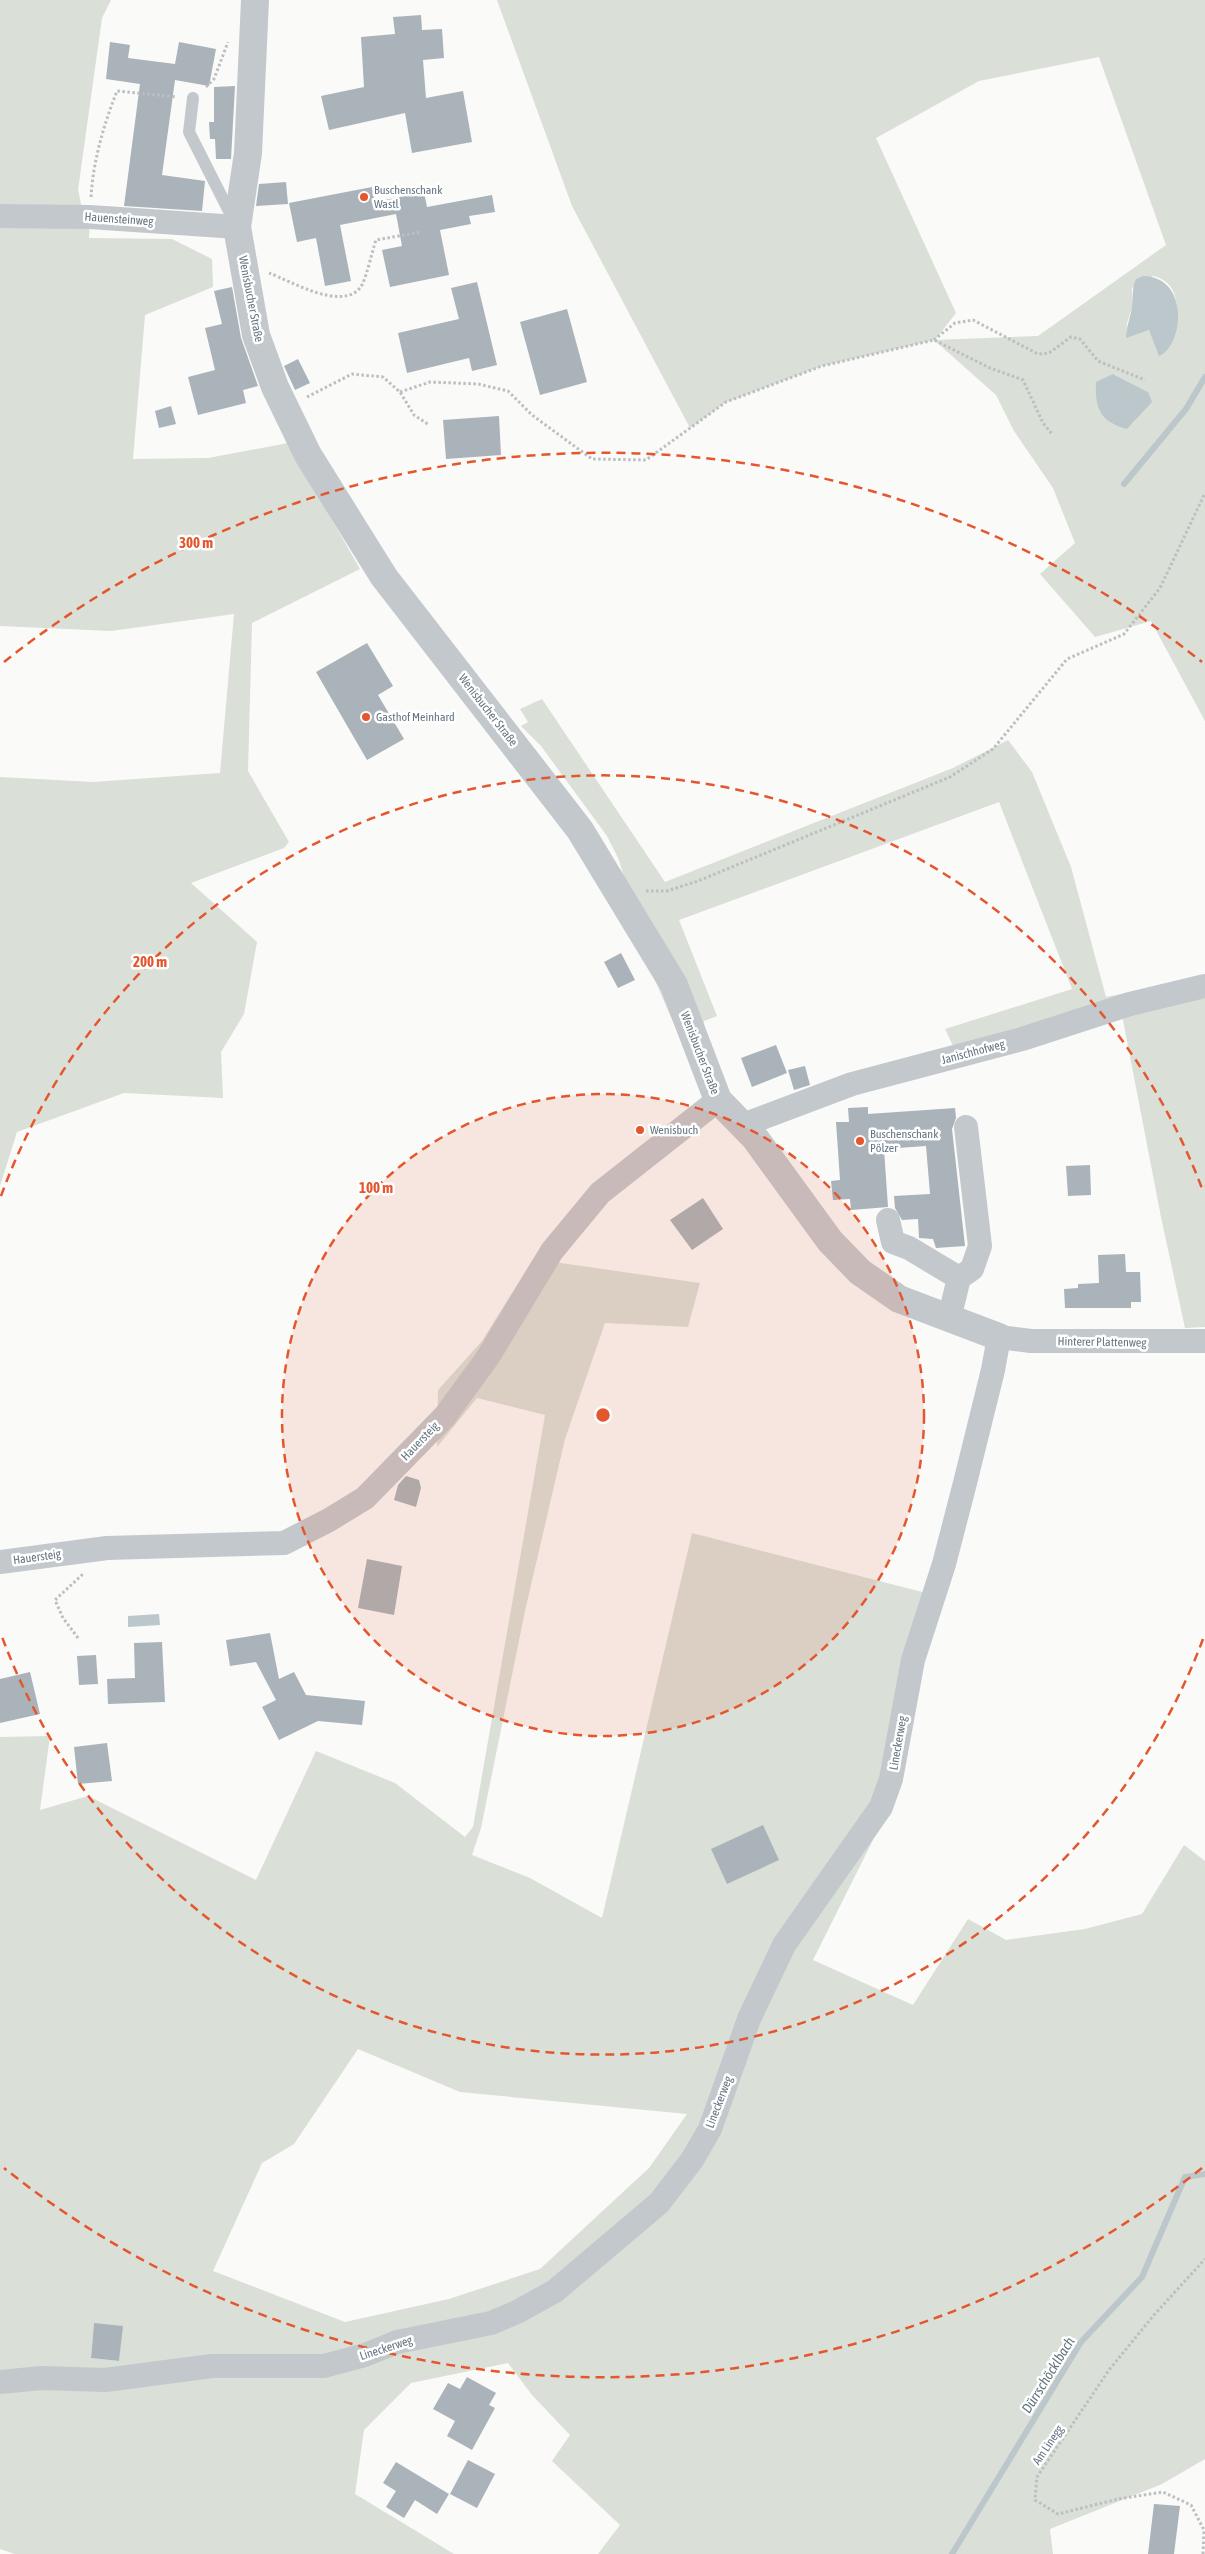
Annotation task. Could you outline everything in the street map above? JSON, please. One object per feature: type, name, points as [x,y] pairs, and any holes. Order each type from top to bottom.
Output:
[{"type":"street","name":"Wenisbucher Straße","points":[[255,0],[248,153],[237,228],[256,335],[286,411],[308,455],[384,577],[580,830],[674,985],[718,1100],[755,1138],[830,1241],[860,1272],[898,1299],[999,1336]]},
{"type":"street","name":"Hauensteinweg","points":[[0,216],[90,217],[237,228]]},
{"type":"street","name":"Janischhofweg","points":[[743,1125],[852,1084],[1022,1039],[1130,1004],[1205,986]]},
{"type":"street","name":"Hauersteig","points":[[0,1562],[107,1548],[284,1544],[365,1498],[445,1416],[488,1357],[552,1251],[600,1193],[718,1100]]},
{"type":"street","points":[[949,1319],[959,1278],[972,1269],[980,1246],[966,1127]]},
{"type":"street","points":[[888,1220],[893,1242],[909,1248],[959,1278]]},
{"type":"street","name":"Hinterer Plattenweg","points":[[999,1336],[1031,1341],[1205,1341]]},
{"type":"street","name":"Lineckerweg","points":[[0,2382],[41,2378],[105,2380],[212,2366],[324,2366],[365,2355],[397,2342],[490,2323],[517,2312],[555,2291],[659,2203],[692,2160],[710,2129],[750,2019],[784,1945],[881,1807],[891,1779],[913,1660],[944,1564],[993,1370],[999,1336]]},
{"type":"lane","points":[[193,98],[189,132],[237,228]]},
{"type":"path","points":[[90,217],[92,178],[107,115],[117,91],[193,98],[214,79],[229,39]]},
{"type":"path","points":[[243,263],[292,282],[316,294],[333,296],[351,294],[361,287],[376,240],[421,232]]},
{"type":"path","points":[[400,392],[430,382],[478,384],[508,391],[532,415],[592,459],[646,460],[726,402],[822,366],[934,340],[955,323],[973,320],[1038,354],[1049,353],[1071,337],[1080,338],[1098,361],[1145,380]]},
{"type":"path","points":[[934,340],[990,368],[1023,380],[1043,423],[1052,434]]},
{"type":"path","points":[[286,411],[305,398],[352,374],[384,377],[400,392],[414,415],[429,425]]},
{"type":"path","points":[[615,886],[667,891],[698,882],[950,777],[992,749],[1068,659],[1124,634],[1160,588],[1205,494]]},
{"type":"path","points":[[78,1638],[63,1618],[55,1600],[107,1548]]},
{"type":"path","name":"Am Linegg","points":[[1203,2554],[1204,2530],[1191,2504],[1163,2492],[1118,2499],[1058,2514],[1035,2500],[1037,2477],[1109,2370],[1154,2315],[1205,2259]]},
{"type":"shaded area","points":[[0,0],[111,0],[102,18],[78,190],[84,217],[90,217],[89,238],[172,239],[212,259],[213,287],[145,315],[133,459],[208,458],[288,443],[360,569],[252,623],[248,771],[289,842],[284,848],[191,883],[257,942],[244,1014],[221,1052],[223,1098],[124,1093],[17,1132],[0,1186],[0,777],[93,782],[220,773],[234,614],[111,631],[0,626]]},
{"type":"shaded area","points":[[497,0],[1205,0],[1205,721],[1151,621],[1095,637],[1040,574],[1075,543],[1053,488],[1014,431],[996,395],[934,340],[822,366],[726,402],[690,428],[572,206]],"holes":[[[1099,57],[1166,245],[1038,336],[935,340],[956,313],[876,138],[979,81]],[[1153,276],[1163,280],[1170,286],[1177,304],[1176,325],[1171,344],[1155,342],[1149,330],[1126,337],[1127,323],[1132,308],[1132,288]],[[1113,374],[1148,392],[1135,421],[1127,428]]]},
{"type":"shaded area","points":[[1143,276],[1158,279],[1169,288],[1175,299],[1178,313],[1177,327],[1173,340],[1167,350],[1159,356],[1149,330],[1126,338],[1133,289],[1136,279]]},
{"type":"shaded area","points":[[1113,374],[1148,392],[1152,402],[1127,429],[1105,418],[1098,407],[1096,382]]},
{"type":"shaded area","points":[[542,699],[665,882],[953,768],[1008,740],[1032,772],[1071,867],[1106,997],[1205,977],[1205,1327],[1185,1328],[1161,1217],[1122,1015],[958,1056],[945,1029],[1072,989],[999,802],[679,920],[717,1016],[704,1021],[695,1073],[651,971],[619,860],[607,836],[541,746],[521,726],[528,722],[520,709]]},
{"type":"shaded area","points":[[533,1259],[700,1283],[688,1327],[605,1323],[565,1439],[525,1611],[481,1828],[472,1855],[530,1878],[602,1918],[692,1533],[934,1595],[919,1663],[902,1782],[813,1960],[913,2005],[968,1919],[1006,1940],[1085,1929],[1142,1914],[1184,1845],[1205,1861],[1205,2459],[1162,2484],[1050,2529],[1053,2554],[598,2554],[620,2525],[552,2461],[570,2435],[532,2395],[508,2363],[411,2383],[364,2430],[355,2494],[454,2554],[15,2554],[0,2549],[0,1737],[50,1736],[40,1810],[88,1796],[256,1880],[316,1751],[395,1783],[465,1837],[473,1827],[545,1415],[477,1398],[437,1447],[438,1390],[482,1341]],"holes":[[[358,2049],[460,2092],[687,2114],[649,2168],[540,2269],[449,2299],[345,2322],[213,2271],[262,2163],[294,2144]],[[94,2324],[122,2326],[119,2361],[91,2358]]]},
{"type":"shaded area","points":[[159,1614],[160,1625],[128,1627],[128,1616]]},
{"type":"building","points":[[421,15],[422,30],[442,29],[444,58],[423,60],[426,98],[463,91],[472,142],[412,153],[405,113],[329,130],[321,96],[364,87],[361,37],[395,34],[393,17]]},
{"type":"building","points":[[110,42],[130,45],[128,58],[175,64],[179,42],[216,49],[209,86],[175,80],[162,175],[205,181],[202,211],[124,206],[140,84],[106,79]]},
{"type":"building","points":[[235,86],[231,159],[216,159],[215,139],[210,139],[209,122],[214,122],[214,87]]},
{"type":"building","points":[[286,182],[288,204],[256,206],[259,184]]},
{"type":"building","points":[[372,187],[375,202],[424,192],[427,207],[492,195],[495,212],[469,216],[471,224],[440,230],[449,275],[390,287],[382,250],[402,246],[396,214],[340,225],[351,281],[325,286],[316,238],[297,242],[289,203]]},
{"type":"building","points":[[477,282],[497,365],[472,371],[469,358],[407,373],[398,333],[459,319],[451,288]]},
{"type":"building","points":[[232,287],[241,338],[258,386],[243,390],[246,403],[198,415],[188,377],[215,370],[205,328],[222,324],[214,291]]},
{"type":"building","points":[[567,309],[587,382],[540,395],[520,322]]},
{"type":"building","points":[[298,359],[310,383],[295,390],[284,366]]},
{"type":"building","points":[[171,406],[176,424],[159,428],[155,411]]},
{"type":"building","points":[[499,416],[501,455],[446,459],[443,420]]},
{"type":"building","name":"Gasthof Meinhard","points":[[367,643],[393,686],[378,695],[404,739],[367,760],[316,672]]},
{"type":"building","points":[[621,953],[635,980],[618,988],[604,962]]},
{"type":"building","points":[[776,1045],[787,1073],[752,1087],[741,1058]]},
{"type":"building","points":[[805,1066],[810,1085],[794,1090],[788,1070]]},
{"type":"building","points":[[868,1107],[868,1114],[955,1108],[956,1118],[952,1129],[965,1246],[936,1248],[933,1239],[919,1238],[918,1219],[902,1220],[895,1208],[894,1196],[930,1194],[926,1146],[884,1149],[888,1207],[851,1210],[850,1199],[833,1200],[831,1181],[840,1180],[836,1122],[849,1122],[848,1108]]},
{"type":"building","points":[[1090,1165],[1091,1195],[1068,1196],[1066,1166]]},
{"type":"building","points":[[703,1198],[723,1229],[692,1250],[670,1220]]},
{"type":"building","points":[[1125,1254],[1126,1272],[1140,1272],[1141,1302],[1131,1302],[1131,1308],[1065,1308],[1064,1289],[1078,1288],[1078,1284],[1099,1283],[1098,1255]]},
{"type":"building","points":[[406,1476],[419,1480],[421,1488],[416,1507],[394,1500],[398,1485]]},
{"type":"building","points":[[367,1559],[402,1566],[394,1615],[358,1608]]},
{"type":"building","points":[[270,1633],[279,1679],[294,1672],[306,1695],[365,1701],[362,1725],[318,1721],[279,1740],[262,1707],[276,1700],[256,1662],[230,1666],[226,1640]]},
{"type":"building","points":[[162,1642],[165,1702],[108,1704],[107,1679],[135,1678],[134,1643]]},
{"type":"building","points":[[96,1655],[98,1684],[79,1685],[77,1656]]},
{"type":"building","points":[[30,1672],[40,1714],[0,1723],[0,1679]]},
{"type":"building","points":[[107,1743],[112,1781],[78,1784],[74,1747]]},
{"type":"building","points":[[763,1825],[779,1860],[727,1884],[711,1849]]},
{"type":"building","points":[[94,2323],[123,2326],[119,2361],[91,2358]]},
{"type":"building","points":[[467,2377],[496,2393],[489,2405],[495,2408],[472,2450],[447,2436],[455,2421],[433,2409],[448,2383],[460,2389]]},
{"type":"building","points":[[468,2460],[495,2474],[477,2508],[450,2494]]},
{"type":"building","points":[[396,2462],[449,2494],[437,2514],[415,2500],[404,2518],[386,2507],[396,2491],[383,2483]]},
{"type":"building","points":[[1154,2504],[1180,2506],[1174,2554],[1148,2554]]},
{"type":"waterway","points":[[1124,484],[1186,409],[1205,377]]},
{"type":"waterway","name":"Dürrschöcklbach","points":[[952,2554],[1081,2342],[1142,2277],[1185,2177],[1205,2174]]},
{"type":"place","name":"Buschenschank Wastl","points":[[364,197]]},
{"type":"place","name":"Gasthof Meinhard","points":[[366,717]]},
{"type":"place","name":"Wenisbuch","points":[[640,1130]]},
{"type":"place","name":"Buschenschank Pölzer","points":[[860,1141]]}]
